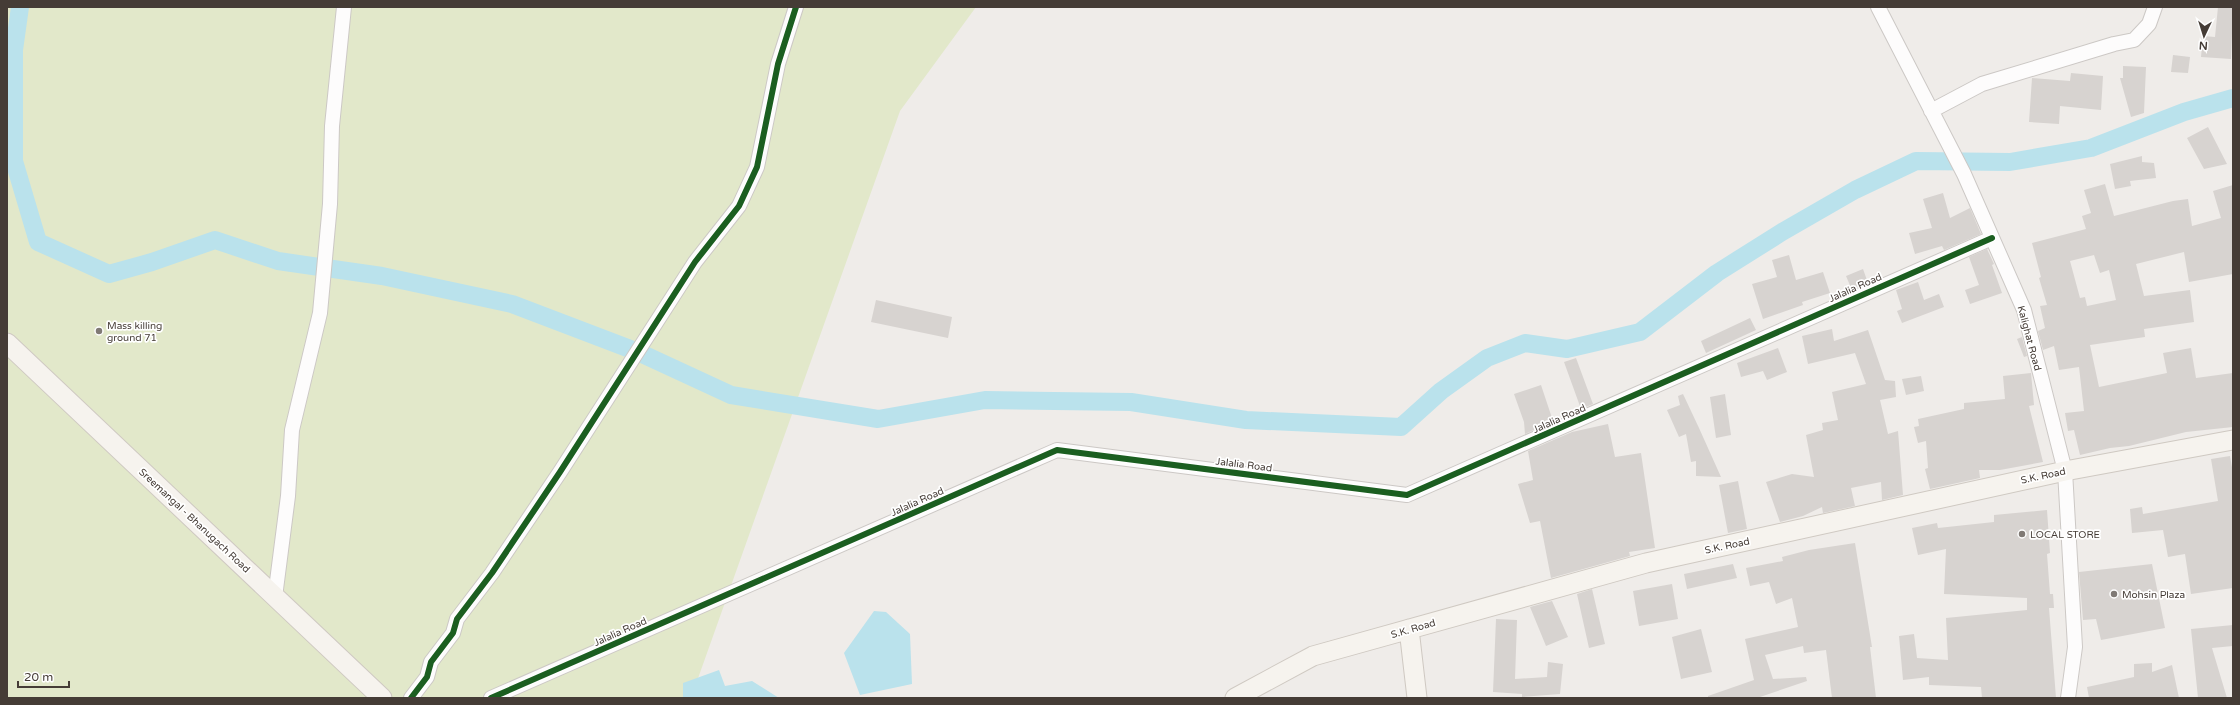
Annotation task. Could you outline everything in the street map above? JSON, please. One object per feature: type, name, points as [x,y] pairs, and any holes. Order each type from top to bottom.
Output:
[{"type":"main road","name":"Sreemangal - Bhanugach Road","points":[[7,343],[382,698]]},
{"type":"main road","name":"S.K. Road","points":[[1235,698],[1314,656],[1646,563],[2065,471],[2233,440]]},
{"type":"main road","points":[[1409,629],[1417,698]]},
{"type":"street","points":[[275,596],[288,496],[292,430],[321,303],[330,204],[332,126],[344,7]]},
{"type":"street","points":[[411,698],[427,677],[431,662],[453,633],[457,619],[492,572],[560,472],[695,262],[739,206],[757,167],[778,64],[796,7]]},
{"type":"street","name":"Kalighat Road","points":[[1878,7],[1964,174],[2024,310],[2065,471],[2075,647],[2068,698]]},
{"type":"street","points":[[1931,111],[1982,84],[2114,44],[2134,40],[2149,24],[2155,7]]},
{"type":"street","name":"Jalalia Road","points":[[491,698],[1057,450],[1407,495],[1992,238]]},
{"type":"green space","points":[[7,7],[976,7],[900,111],[691,698],[7,698]]},
{"type":"water","points":[[874,611],[886,612],[910,634],[912,684],[860,695],[844,653]]},
{"type":"water","points":[[719,670],[725,686],[752,681],[779,698],[683,698],[683,683]]},
{"type":"building","points":[[2218,7],[2233,7],[2231,59],[2201,57],[2203,36],[2215,37]]},
{"type":"building","points":[[2173,55],[2190,57],[2188,73],[2171,72]]},
{"type":"building","points":[[2123,66],[2146,67],[2144,113],[2131,117],[2120,78],[2123,78]]},
{"type":"building","points":[[2071,73],[2103,76],[2101,110],[2060,106],[2059,124],[2029,122],[2032,78],[2070,81]]},
{"type":"building","points":[[2208,127],[2227,164],[2204,169],[2187,138]]},
{"type":"building","points":[[2142,156],[2142,162],[2154,163],[2156,178],[2130,181],[2131,186],[2115,189],[2110,164]]},
{"type":"building","points":[[2105,184],[2114,216],[2173,201],[2188,199],[2192,226],[2221,218],[2213,191],[2233,185],[2233,274],[2189,282],[2184,252],[2136,264],[2144,296],[2190,290],[2194,322],[2144,329],[2145,337],[2090,345],[2099,387],[2167,373],[2163,353],[2191,348],[2196,378],[2233,373],[2233,427],[2186,432],[2129,446],[2110,448],[2080,455],[2074,430],[2068,431],[2065,413],[2084,411],[2079,367],[2059,370],[2054,346],[2043,350],[2038,331],[2045,328],[2040,306],[2047,305],[2039,278],[2041,277],[2032,243],[2086,229],[2082,216],[2091,213],[2084,190]],"holes":[[[2094,255],[2100,273],[2109,270],[2116,300],[2087,306],[2085,297],[2080,298],[2070,261]]]},
{"type":"building","points":[[1943,193],[1950,218],[1970,208],[1981,234],[1944,250],[1942,246],[1915,254],[1909,233],[1932,228],[1923,199]]},
{"type":"building","points":[[1987,249],[1994,264],[1992,265],[2002,293],[1970,304],[1965,290],[1979,285],[1969,257]]},
{"type":"building","points":[[1789,255],[1796,280],[1823,272],[1830,293],[1802,302],[1803,305],[1763,319],[1752,284],[1777,277],[1772,260]]},
{"type":"building","points":[[1863,269],[1868,283],[1852,290],[1846,276]]},
{"type":"building","points":[[1918,282],[1924,300],[1939,294],[1944,307],[1902,323],[1897,311],[1902,309],[1896,290]]},
{"type":"building","points":[[876,300],[952,317],[948,338],[871,322]]},
{"type":"building","points":[[1750,318],[1756,330],[1706,353],[1701,341]]},
{"type":"building","points":[[1832,329],[1834,341],[1868,330],[1885,380],[1895,381],[1896,397],[1880,400],[1888,434],[1898,431],[1903,495],[1882,500],[1881,482],[1851,488],[1855,506],[1823,513],[1822,507],[1803,516],[1780,522],[1766,482],[1792,474],[1814,477],[1806,435],[1823,430],[1822,423],[1838,420],[1832,392],[1866,384],[1855,353],[1808,364],[1802,336]]},
{"type":"building","points":[[2022,337],[2027,356],[2024,357],[2017,339]]},
{"type":"building","points":[[1778,348],[1787,372],[1767,380],[1763,371],[1741,377],[1737,363]]},
{"type":"building","points":[[1576,358],[1593,404],[1581,409],[1564,362]]},
{"type":"building","points":[[2031,373],[2034,405],[2029,406],[2043,462],[2000,470],[1979,470],[1980,478],[1930,489],[1925,469],[1928,468],[1926,441],[1918,443],[1914,427],[1919,426],[1918,419],[1964,409],[1964,403],[2005,399],[2003,376]]},
{"type":"building","points":[[1921,376],[1924,391],[1906,395],[1902,379]]},
{"type":"building","points":[[1541,385],[1553,421],[1525,434],[1524,422],[1514,394]]},
{"type":"building","points":[[1683,394],[1721,477],[1696,476],[1696,461],[1691,462],[1686,434],[1679,437],[1667,410],[1680,405],[1678,396]]},
{"type":"building","points":[[1725,394],[1731,435],[1716,438],[1710,397]]},
{"type":"building","points":[[1608,424],[1615,457],[1641,453],[1655,548],[1629,552],[1630,556],[1551,578],[1540,521],[1530,523],[1518,484],[1533,480],[1528,451],[1572,432]]},
{"type":"building","points":[[2230,456],[2233,473],[2233,588],[2191,594],[2185,554],[2168,557],[2163,530],[2132,533],[2130,509],[2142,507],[2143,514],[2218,501],[2211,459]]},
{"type":"building","points":[[1738,481],[1747,529],[1728,533],[1719,485]]},
{"type":"building","points":[[2047,510],[2050,553],[2047,554],[2050,594],[2053,594],[2054,608],[2049,608],[2056,698],[1982,698],[1981,687],[1929,685],[1929,677],[1903,680],[1899,636],[1914,634],[1917,658],[1948,660],[1946,618],[2027,610],[2027,598],[1944,594],[1946,549],[1918,555],[1912,528],[1937,523],[1938,528],[1994,522],[1994,515]]},
{"type":"building","points":[[1855,543],[1872,647],[1870,647],[1876,698],[1832,698],[1826,650],[1804,653],[1803,646],[1765,655],[1773,679],[1806,677],[1807,681],[1757,698],[1708,698],[1708,696],[1754,680],[1745,639],[1798,627],[1792,598],[1776,604],[1769,582],[1750,586],[1746,568],[1783,561],[1782,557],[1809,550]]},
{"type":"building","points":[[1733,564],[1737,578],[1687,589],[1684,574]]},
{"type":"building","name":"Mohsin Plaza","points":[[2152,564],[2165,628],[2101,640],[2096,619],[2083,620],[2079,572]]},
{"type":"building","points":[[1672,584],[1678,619],[1639,626],[1633,591]]},
{"type":"building","points":[[1592,589],[1605,644],[1589,648],[1577,594]]},
{"type":"building","points":[[1552,601],[1568,637],[1546,646],[1530,607]]},
{"type":"building","points":[[1496,619],[1517,620],[1515,679],[1547,677],[1548,662],[1563,664],[1560,694],[1522,697],[1522,694],[1493,692]]},
{"type":"building","points":[[2233,625],[2233,646],[2212,648],[2227,698],[2198,698],[2191,629]]},
{"type":"building","points":[[1701,629],[1712,672],[1681,679],[1672,637]]},
{"type":"building","points":[[2152,663],[2152,672],[2172,665],[2179,698],[2089,698],[2087,687],[2134,677],[2134,664]]},
{"type":"waterway","points":[[20,7],[14,50],[14,161],[38,242],[109,274],[152,262],[215,240],[278,261],[382,276],[512,304],[638,352],[731,395],[878,419],[985,400],[1131,402],[1246,420],[1401,427],[1441,391],[1487,358],[1525,343],[1567,349],[1640,332],[1717,273],[1782,232],[1855,190],[1916,161],[2010,162],[2091,148],[2184,112],[2233,98]]},
{"type":"cycle path","points":[[411,698],[427,677],[431,662],[453,633],[457,619],[492,573],[560,472],[695,262],[739,206],[757,167],[778,64],[796,7]]},
{"type":"cycle path","points":[[491,698],[1057,450],[1407,495],[1992,238]]},
{"type":"place","name":"Mass killing ground 71","points":[[99,331]]},
{"type":"place","name":"LOCAL STORE","points":[[2022,534]]},
{"type":"place","name":"Mohsin Plaza","points":[[2114,594]]}]
